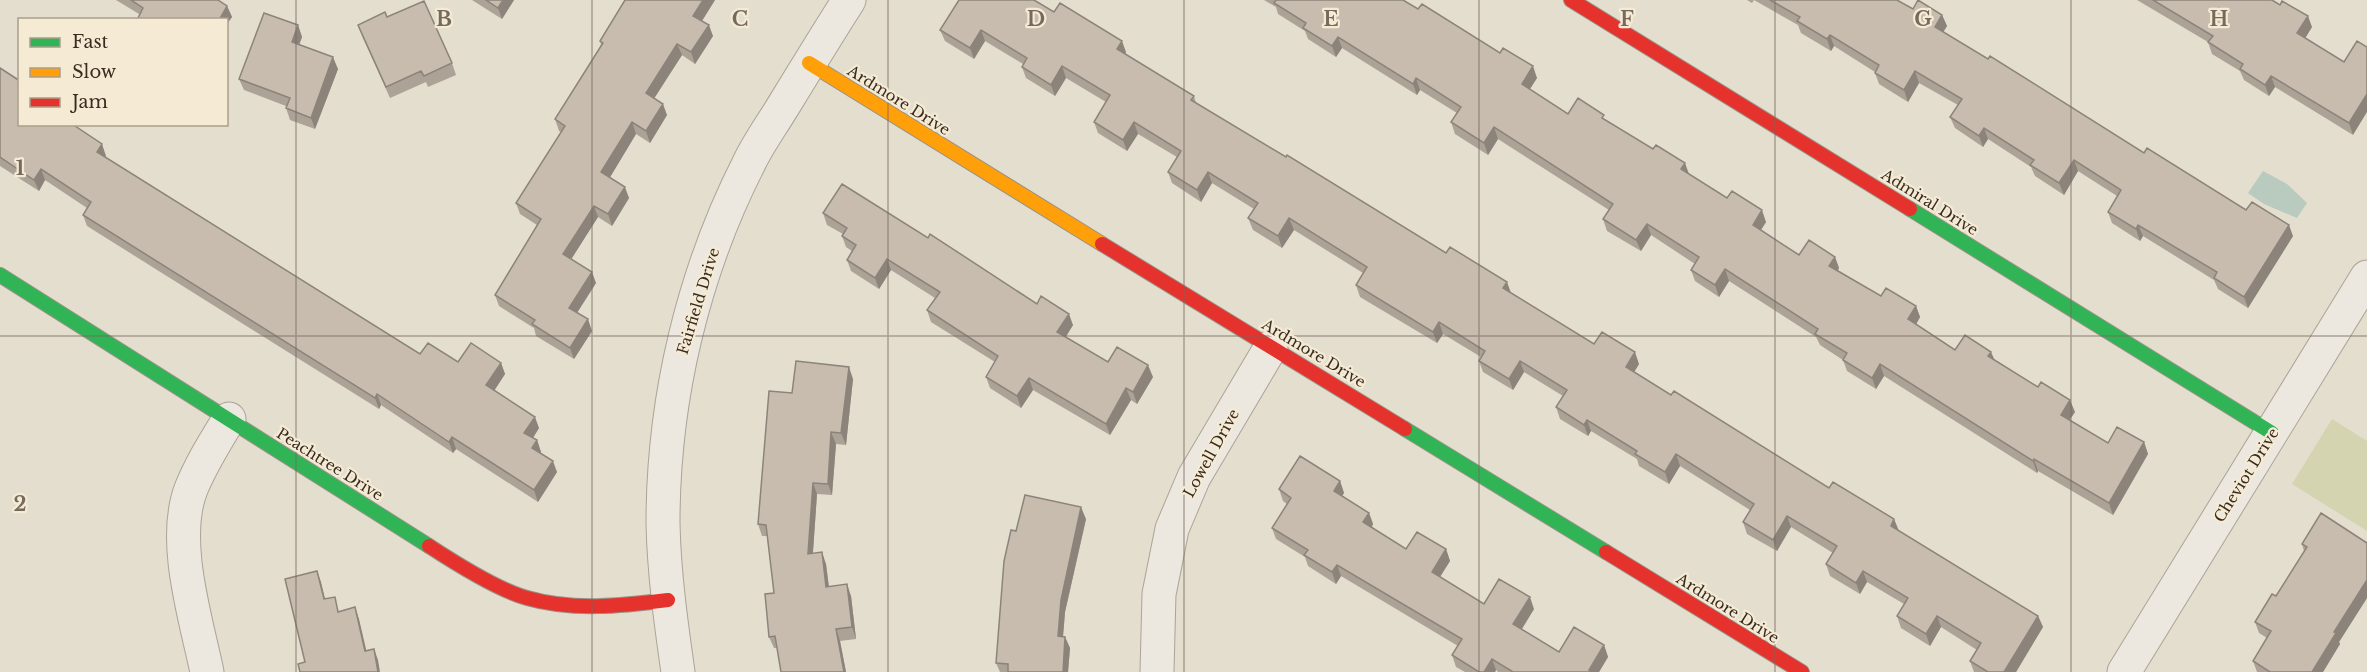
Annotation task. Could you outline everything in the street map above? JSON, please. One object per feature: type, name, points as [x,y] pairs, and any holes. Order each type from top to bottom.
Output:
[{"type":"street","name":"Fairfield Drive","points":[[678,672],[668,600],[663,523],[672,401],[684,339],[723,220],[749,162],[849,0]]},
{"type":"street","name":"Admiral Drive","points":[[1571,0],[2272,433]]},
{"type":"street","name":"Ardmore Drive","points":[[809,63],[908,126],[1802,672]]},
{"type":"street","name":"Peachtree Drive","points":[[0,275],[446,557],[487,580],[526,598],[580,606],[622,606],[668,600]]},
{"type":"street","name":"Cheviot Drive","points":[[2124,672],[2367,277]]},
{"type":"street","name":"Lowell Drive","points":[[1157,672],[1159,594],[1172,529],[1194,477],[1271,347]]},
{"type":"street","points":[[207,672],[185,559],[184,521],[190,490],[229,419]]},
{"type":"green space","points":[[2332,419],[2367,441],[2367,531],[2292,484]]},
{"type":"shaded area","points":[[2263,171],[2287,184],[2307,203],[2297,218],[2264,204],[2248,193]]},
{"type":"building","points":[[131,0],[218,0],[227,6],[220,18],[138,18],[143,8]]},
{"type":"building","points":[[486,0],[503,0],[498,8]]},
{"type":"building","points":[[625,0],[703,0],[693,16],[709,25],[691,52],[677,44],[646,93],[663,104],[646,131],[632,122],[601,172],[625,187],[608,214],[594,206],[563,254],[592,272],[569,308],[588,319],[570,348],[532,324],[535,320],[495,295],[541,219],[516,203],[565,126],[555,119],[603,43],[600,41]]},
{"type":"building","points":[[959,0],[1034,0],[1054,12],[1060,3],[1122,41],[1117,49],[1194,96],[1191,100],[1286,157],[1287,155],[1446,253],[1450,247],[1507,282],[1503,288],[1594,344],[1602,332],[1635,352],[1626,367],[1671,395],[1674,391],[1829,488],[1833,482],[1894,519],[1891,526],[2038,616],[2004,672],[1988,672],[1970,661],[1981,643],[1937,616],[1926,634],[1897,616],[1908,598],[1863,571],[1856,583],[1826,564],[1837,546],[1787,516],[1773,540],[1743,522],[1754,504],[1676,454],[1665,472],[1635,454],[1637,451],[1587,420],[1584,425],[1556,407],[1567,390],[1520,361],[1509,379],[1479,361],[1485,351],[1439,322],[1433,332],[1356,285],[1367,267],[1289,218],[1278,236],[1248,218],[1258,203],[1208,172],[1197,190],[1168,172],[1181,151],[1134,122],[1123,140],[1094,122],[1110,95],[1062,66],[1051,85],[1022,67],[1027,58],[981,30],[970,48],[940,30]]},
{"type":"building","points":[[1276,0],[1403,0],[1418,9],[1422,4],[1500,53],[1503,48],[1533,66],[1522,84],[1568,114],[1578,98],[1604,115],[1602,118],[1653,149],[1656,145],[1685,163],[1681,169],[1727,198],[1732,191],[1762,210],[1753,225],[1799,255],[1809,240],[1835,257],[1829,266],[1881,296],[1886,288],[1916,306],[1908,319],[1955,350],[1965,335],[1991,352],[1988,356],[2038,387],[2041,382],[2070,400],[2061,415],[2108,443],[2117,427],[2144,442],[2109,503],[2034,459],[2033,461],[1880,364],[1872,378],[1843,360],[1847,353],[1815,334],[1818,329],[1725,269],[1715,285],[1691,270],[1699,257],[1647,224],[1636,240],[1603,219],[1613,204],[1494,127],[1484,143],[1451,122],[1461,107],[1416,78],[1413,84],[1338,37],[1332,46],[1303,28],[1306,23],[1274,3]]},
{"type":"building","points":[[1770,0],[1897,0],[1913,9],[1918,0],[1942,15],[1935,27],[1988,59],[1990,56],[2144,153],[2147,148],[2246,210],[2252,202],[2289,225],[2244,297],[2214,278],[2217,272],[2138,225],[2136,229],[2108,212],[2121,190],[2074,160],[2059,183],[2030,165],[2034,160],[1984,128],[1979,136],[1950,117],[1962,99],[1915,71],[1904,90],[1875,73],[1879,65],[1830,35],[1827,39],[1797,21],[1800,17]]},
{"type":"building","points":[[2153,0],[2272,0],[2280,5],[2282,1],[2308,16],[2297,33],[2344,62],[2357,41],[2367,47],[2367,94],[2349,123],[2271,76],[2265,85],[2240,69],[2243,64],[2208,42],[2213,36]]},
{"type":"building","points":[[424,1],[452,63],[424,76],[421,71],[386,87],[358,25],[385,12],[387,17]]},
{"type":"building","points":[[264,13],[298,25],[292,42],[333,57],[311,118],[286,108],[290,98],[239,79]]},
{"type":"building","points":[[0,68],[18,80],[18,126],[75,126],[102,144],[97,152],[420,354],[428,343],[458,362],[471,343],[501,363],[486,385],[535,417],[524,433],[537,440],[532,448],[553,461],[534,490],[452,437],[449,442],[377,394],[375,398],[83,215],[91,202],[41,169],[34,180],[0,157]]},
{"type":"building","points":[[842,184],[928,238],[930,234],[1037,304],[1041,296],[1069,314],[1057,332],[1108,362],[1117,347],[1148,365],[1133,392],[1126,388],[1106,424],[1029,378],[1017,396],[986,377],[998,356],[927,310],[940,292],[887,259],[875,278],[847,260],[856,245],[842,236],[847,228],[823,213]]},
{"type":"building","points":[[796,361],[849,367],[841,433],[831,432],[828,484],[813,483],[808,554],[822,552],[826,587],[847,584],[852,627],[836,629],[844,672],[781,672],[775,636],[769,637],[765,594],[774,593],[766,525],[758,524],[769,391],[792,393]]},
{"type":"building","points":[[1300,456],[1340,481],[1334,491],[1369,513],[1363,522],[1406,549],[1417,532],[1446,549],[1432,572],[1484,604],[1499,579],[1530,597],[1513,624],[1559,652],[1574,627],[1604,645],[1589,670],[1592,672],[1513,672],[1492,659],[1484,672],[1479,672],[1452,655],[1462,639],[1337,565],[1332,572],[1304,555],[1308,550],[1272,528],[1291,498],[1279,489]]},
{"type":"building","points":[[1025,495],[1081,507],[1061,600],[1058,636],[1065,637],[1063,672],[1008,672],[1008,664],[996,663],[1004,561],[1011,530],[1016,531]]},
{"type":"building","points":[[2321,513],[2367,543],[2367,580],[2312,672],[2270,672],[2253,661],[2271,631],[2255,622],[2272,594],[2276,596],[2307,547],[2302,544]]},
{"type":"building","points":[[317,571],[324,599],[335,597],[338,612],[355,607],[365,651],[374,649],[378,672],[300,672],[298,664],[305,662],[285,579]]},
{"type":"traffic: fast","points":[[1910,209],[2272,433]]},
{"type":"traffic: fast","points":[[0,275],[429,546]]},
{"type":"traffic: fast","points":[[1405,429],[1606,552]]},
{"type":"traffic: slow","points":[[809,63],[1102,244]]},
{"type":"traffic: jam","points":[[1571,0],[1910,209]]},
{"type":"traffic: jam","points":[[1102,244],[1405,429]]},
{"type":"traffic: jam","points":[[429,546],[490,583],[527,598],[544,602],[597,606],[668,600]]},
{"type":"traffic: jam","points":[[1606,552],[1802,672]]}]
